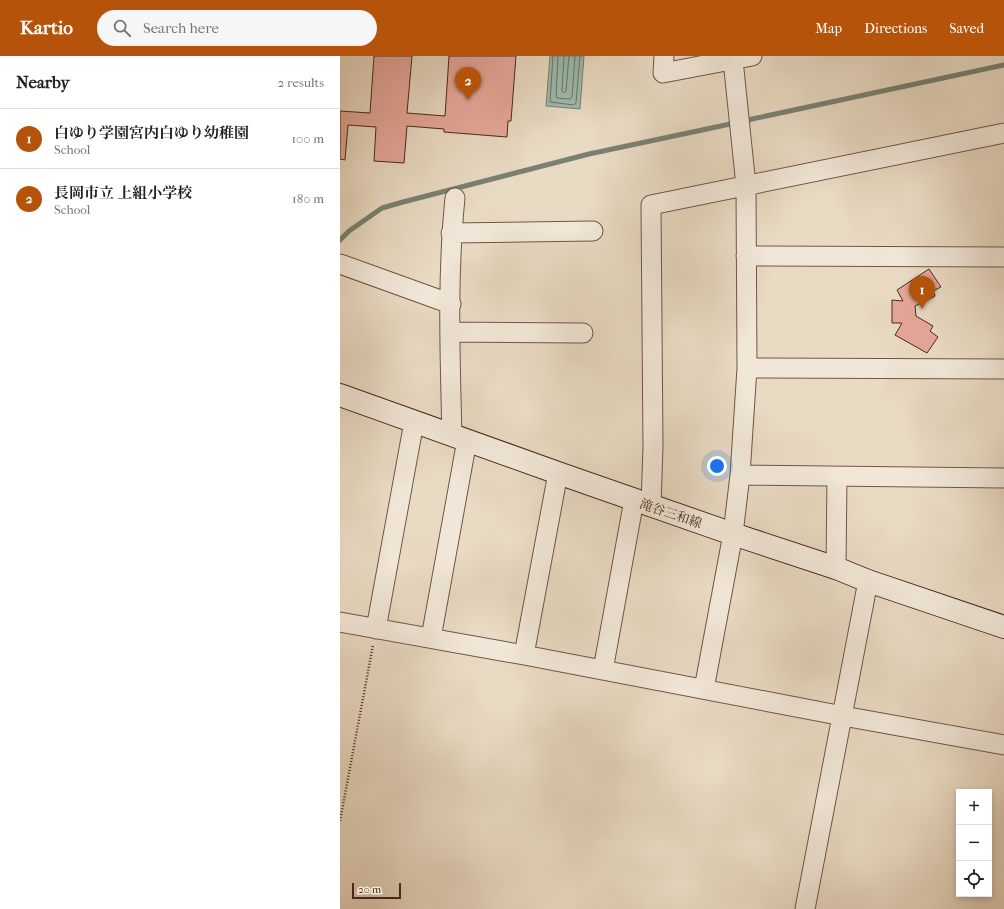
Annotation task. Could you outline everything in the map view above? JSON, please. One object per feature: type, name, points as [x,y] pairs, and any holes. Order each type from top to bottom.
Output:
[{"type":"main road","name":"滝谷三和線","points":[[340,395],[558,473],[1004,627]]},
{"type":"street","points":[[664,56],[663,73],[752,56]]},
{"type":"street","points":[[704,689],[733,534],[740,475],[747,368],[746,186],[733,60]]},
{"type":"street","points":[[603,670],[642,502],[653,447],[651,205],[1004,133]]},
{"type":"street","points":[[431,638],[459,438],[450,332],[451,233],[455,198]]},
{"type":"street","points":[[451,233],[593,231]]},
{"type":"street","points":[[746,256],[1004,257]]},
{"type":"street","points":[[340,264],[451,304]]},
{"type":"street","points":[[450,332],[583,333]]},
{"type":"street","points":[[747,368],[1004,369]]},
{"type":"street","points":[[376,629],[414,422]]},
{"type":"street","points":[[524,655],[558,473]]},
{"type":"street","points":[[740,475],[1004,478]]},
{"type":"street","points":[[836,568],[837,477]]},
{"type":"street","points":[[805,909],[868,581]]},
{"type":"street","points":[[340,622],[1004,745]]},
{"type":"path","points":[[340,821],[376,629]]},
{"type":"water","points":[[550,56],[584,56],[580,109],[546,106]]},
{"type":"building","points":[[374,56],[412,56],[407,113],[445,116],[449,56],[516,56],[511,121],[508,121],[507,137],[444,132],[444,129],[407,126],[404,163],[374,161],[376,127],[348,125],[345,160],[340,159],[340,111],[370,113]]},
{"type":"building","points":[[929,269],[941,287],[933,291],[935,296],[915,306],[916,316],[933,326],[930,331],[938,337],[927,353],[895,335],[902,323],[892,323],[892,300],[903,301],[897,290]]},
{"type":"waterway","points":[[743,121],[1004,65]]},
{"type":"waterway","points":[[340,240],[349,231],[382,208],[589,154],[735,123]]},
{"type":"place","name":"長岡市立 上組小学校","points":[[468,100]]},
{"type":"place","name":"白ゆり学園宮内白ゆり幼稚園","points":[[922,309]]}]
